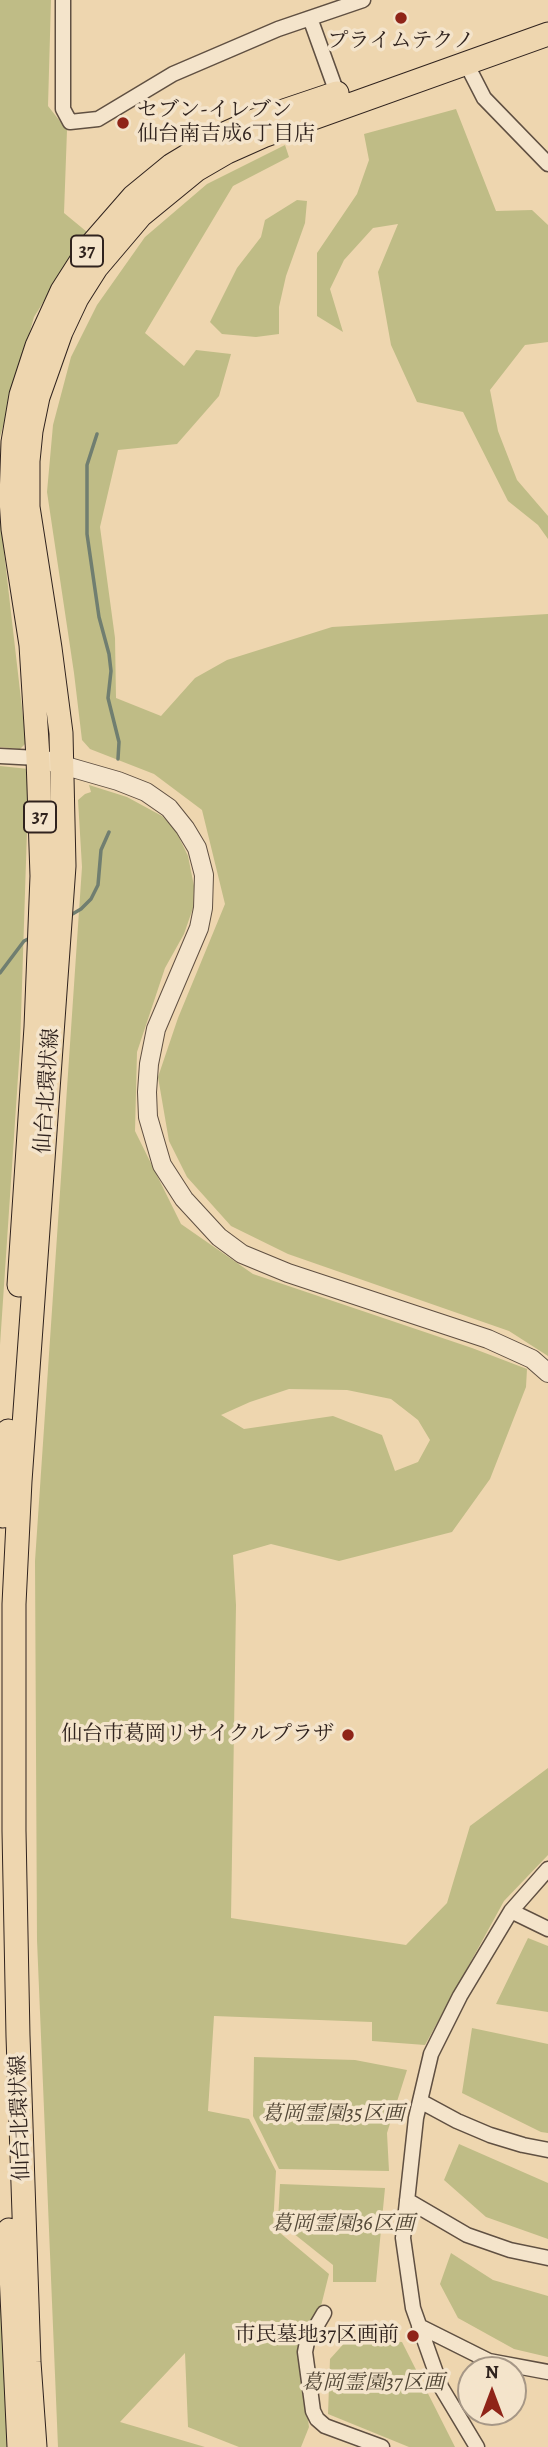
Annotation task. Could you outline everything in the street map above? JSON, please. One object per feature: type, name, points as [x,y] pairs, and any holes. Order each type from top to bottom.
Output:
[{"type":"main road","name":"仙台北環状線","points":[[35,2447],[28,2349],[18,2009],[14,1831],[15,1604],[48,964],[31,645],[13,529],[13,442],[22,395],[48,320],[77,266],[133,197],[162,173],[195,150],[251,122],[548,19]]},
{"type":"main road","name":"仙台北環状線","points":[[0,1578],[4,1478],[32,1107],[48,964],[64,866],[61,733],[29,517],[28,461],[31,431],[41,385],[61,332],[77,298],[96,268],[126,230],[166,192],[196,170],[263,136],[548,34]]},
{"type":"main road","name":"仙台北環状線","points":[[0,1905],[11,2313],[19,2447]]},
{"type":"street","points":[[63,0],[63,109],[70,121],[98,119],[173,74],[278,29],[363,0]]},
{"type":"street","points":[[310,18],[337,93]]},
{"type":"street","points":[[466,63],[484,98],[548,163]]},
{"type":"street","points":[[0,756],[38,758],[61,763],[118,780],[146,792],[169,808],[186,828],[197,848],[204,875],[203,908],[199,928],[156,1029],[147,1092],[148,1118],[153,1140],[162,1165],[184,1199],[219,1237],[242,1254],[288,1273],[488,1339],[533,1359],[548,1373]]},
{"type":"street","points":[[477,2447],[441,2387],[413,2308],[403,2238],[416,2118],[431,2054],[460,1996],[511,1911],[548,1869]]},
{"type":"street","points":[[511,1911],[548,1929]]},
{"type":"street","points":[[420,2101],[490,2135],[548,2150]]},
{"type":"street","points":[[407,2200],[467,2235],[510,2250],[548,2258]]},
{"type":"street","points":[[324,2314],[304,2352],[313,2411],[325,2426],[382,2447]]},
{"type":"street","points":[[419,2326],[489,2361],[548,2372]]},
{"type":"green space","points":[[0,0],[51,0],[48,106],[67,130],[64,213],[87,232],[34,317],[0,437]]},
{"type":"green space","points":[[456,109],[496,211],[532,210],[548,225],[548,342],[525,345],[490,390],[498,431],[517,480],[548,516],[548,539],[538,525],[508,501],[463,412],[417,402],[391,345],[378,272],[398,224],[373,228],[344,260],[330,289],[343,332],[317,316],[317,253],[357,194],[369,160],[364,134]]},
{"type":"green space","points":[[285,145],[289,157],[233,186],[145,333],[184,366],[196,350],[231,354],[219,396],[177,444],[118,450],[100,527],[115,638],[116,698],[161,716],[195,678],[227,660],[332,627],[548,614],[548,1356],[509,1331],[288,1254],[231,1226],[187,1177],[169,1141],[158,1077],[178,1018],[225,904],[202,810],[154,774],[90,749],[82,740],[47,492],[53,425],[71,357],[97,305],[145,237],[207,184]]},
{"type":"green space","points":[[297,200],[307,201],[305,223],[286,276],[279,307],[279,334],[256,337],[222,334],[210,322],[237,268],[261,237],[265,220]]},
{"type":"green space","points":[[0,437],[3,543],[26,743],[20,749],[0,747]]},
{"type":"green space","points":[[0,766],[29,769],[20,1047],[0,1345]]},
{"type":"green space","points":[[89,785],[127,797],[162,816],[175,829],[188,856],[194,886],[193,908],[184,934],[165,968],[137,1052],[135,1131],[181,1224],[253,1274],[527,1369],[526,1387],[490,1479],[452,1532],[339,1561],[271,1544],[233,1555],[236,1605],[231,1918],[406,1945],[447,1903],[470,1826],[548,1768],[548,1855],[504,1901],[425,2045],[372,2041],[372,2022],[214,2016],[208,2111],[249,2119],[276,2171],[273,2227],[329,2274],[320,2310],[299,2351],[309,2427],[301,2447],[239,2447],[188,2427],[185,2353],[120,2422],[205,2447],[58,2447],[37,1940],[35,1561],[82,867],[78,800],[91,792]],"holes":[[[289,1389],[347,1390],[391,1399],[418,1420],[430,1440],[418,1462],[395,1471],[382,1435],[333,1416],[244,1429],[221,1415]]]},
{"type":"green space","points":[[528,1938],[548,1946],[548,2012],[496,2004]]},
{"type":"green space","points":[[472,2028],[548,2044],[548,2133],[462,2093]]},
{"type":"green space","name":"葛岡霊園35区画","points":[[254,2057],[355,2060],[407,2070],[387,2133],[389,2171],[279,2169],[253,2116]]},
{"type":"green space","points":[[459,2144],[548,2183],[548,2239],[486,2217],[444,2180]]},
{"type":"green space","name":"葛岡霊園36区画","points":[[280,2184],[385,2188],[376,2282],[333,2282],[333,2265],[278,2221]]},
{"type":"green space","points":[[451,2253],[493,2280],[548,2296],[548,2357],[514,2349],[458,2318],[440,2284]]},
{"type":"green space","points":[[0,2275],[10,2447],[0,2447]]},
{"type":"green space","name":"葛岡霊園37区画","points":[[348,2339],[402,2342],[455,2447],[409,2447],[328,2414],[330,2359]]},
{"type":"waterway","points":[[97,434],[87,465],[87,534],[99,617],[109,654],[111,671],[108,698],[119,742],[118,759]]},
{"type":"waterway","points":[[69,916],[91,899],[98,885],[101,850],[109,832]]},
{"type":"waterway","points":[[0,973],[24,941],[32,937]]},
{"type":"place","name":"プライムテクノ","points":[[401,18]]},
{"type":"place","name":"セブン-イレブン 仙台南吉成6丁目店","points":[[123,123]]},
{"type":"place","name":"仙台市葛岡リサイクルプラザ","points":[[348,1735]]},
{"type":"place","name":"市民墓地37区画前","points":[[413,2336]]}]
